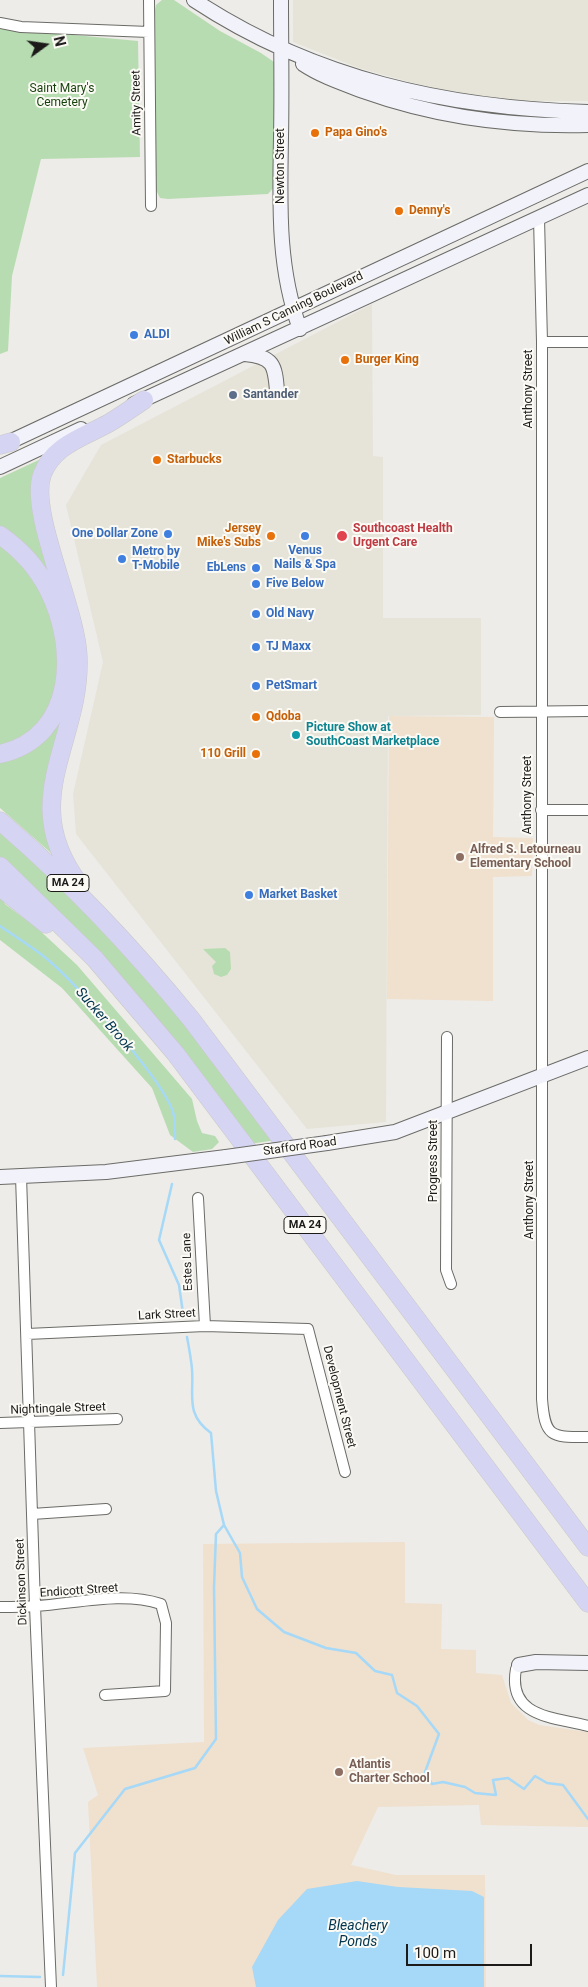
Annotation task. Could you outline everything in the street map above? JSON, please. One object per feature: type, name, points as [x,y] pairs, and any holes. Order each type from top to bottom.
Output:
[{"type":"highway","points":[[132,950],[73,875],[60,852],[54,835],[51,816],[52,788],[75,696],[78,658],[74,623],[42,514],[39,490],[45,469],[62,448],[112,421],[144,400]]},
{"type":"highway","points":[[0,535],[28,559],[48,589],[62,626],[66,658],[63,693],[51,721],[30,742],[0,754]]},
{"type":"highway","name":"MA 24","points":[[0,821],[63,878],[132,950],[229,1067],[588,1547]]},
{"type":"highway","name":"MA 24","points":[[0,866],[95,959],[155,1029],[588,1603]]},
{"type":"highway","points":[[0,887],[85,959],[193,1077]]},
{"type":"main road","points":[[194,0],[233,25],[282,50],[308,68],[342,83],[401,104],[438,113],[491,122],[546,126],[588,125]]},
{"type":"main road","name":"Newton Street","points":[[282,0],[280,181],[282,262],[292,309],[300,329]]},
{"type":"main road","points":[[282,50],[377,83],[442,99],[494,107],[588,112]]},
{"type":"main road","points":[[438,113],[442,99]]},
{"type":"main road","points":[[546,126],[548,111]]},
{"type":"main road","points":[[540,218],[537,208],[542,201],[562,190],[582,173]]},
{"type":"main road","name":"William S Canning Boulevard","points":[[4,444],[582,173]]},
{"type":"main road","name":"William S Canning Boulevard","points":[[0,467],[588,195]]},
{"type":"main road","points":[[244,354],[264,357],[270,362],[275,373],[277,391]]},
{"type":"main road","name":"Stafford Road","points":[[0,1177],[106,1172],[226,1157],[395,1132],[542,1078],[588,1058]]},
{"type":"main road","points":[[519,1665],[536,1662],[588,1663]]},
{"type":"street","name":"Amity Street","points":[[149,0],[151,206]]},
{"type":"street","points":[[0,23],[21,27],[149,32]]},
{"type":"street","name":"Anthony Street","points":[[540,218],[542,342],[540,810],[542,1399],[544,1422],[549,1430],[566,1437],[588,1437]]},
{"type":"street","points":[[542,342],[588,342]]},
{"type":"street","points":[[500,712],[588,711]]},
{"type":"street","points":[[540,810],[588,810]]},
{"type":"street","name":"Progress Street","points":[[447,1036],[446,1270],[451,1284]]},
{"type":"street","name":"Dickinson Street","points":[[21,1176],[35,1606],[51,1987]]},
{"type":"street","name":"Estes Lane","points":[[198,1198],[205,1326]]},
{"type":"street","name":"Lark Street","points":[[27,1334],[205,1326],[308,1329]]},
{"type":"street","name":"Development Street","points":[[308,1329],[344,1472]]},
{"type":"street","name":"Nightingale Street","points":[[0,1423],[116,1419]]},
{"type":"street","points":[[32,1514],[106,1509]]},
{"type":"street","name":"Endicott Street","points":[[0,1607],[35,1606],[97,1600],[140,1600],[160,1604],[163,1608],[166,1623],[165,1691],[105,1695]]},
{"type":"street","points":[[519,1665],[516,1669],[515,1685],[518,1696],[531,1710],[550,1718],[588,1726]]},
{"type":"shaded area","points":[[293,0],[588,0],[588,101],[513,101],[467,95],[359,68],[293,42]]},
{"type":"shaded area","points":[[372,304],[373,456],[383,457],[383,618],[481,618],[481,715],[388,716],[386,1122],[307,1129],[76,834],[73,794],[103,662],[66,505],[101,445]]},
{"type":"shaded area","name":"Alfred S. Letourneau Elementary School","points":[[389,716],[494,717],[493,837],[533,838],[532,876],[493,877],[493,1001],[387,999]]},
{"type":"shaded area","name":"Atlantis Charter School","points":[[405,1542],[405,1603],[442,1604],[441,1649],[476,1650],[476,1673],[502,1675],[511,1703],[528,1720],[539,1725],[588,1732],[588,1827],[481,1825],[479,1805],[378,1807],[351,1865],[396,1875],[485,1875],[486,1987],[97,1987],[88,1802],[98,1795],[83,1748],[204,1742],[203,1544]]},
{"type":"green space","points":[[162,0],[174,0],[220,31],[274,62],[274,187],[268,194],[160,198],[156,190],[155,10],[156,5]]},
{"type":"green space","name":"Saint Mary's Cemetery","points":[[0,28],[138,41],[140,157],[41,159],[12,276],[8,351],[0,354]]},
{"type":"green space","points":[[43,458],[39,472],[59,587],[0,530],[0,478]]},
{"type":"green space","points":[[0,541],[8,547],[47,597],[62,669],[47,719],[0,750]]},
{"type":"green space","points":[[65,705],[54,851],[51,853],[0,808],[0,759]]},
{"type":"green space","points":[[0,828],[145,973],[276,1140],[250,1144],[0,859]]},
{"type":"green space","points":[[0,894],[5,904],[37,928],[77,965],[192,1099],[202,1133],[215,1136],[219,1142],[212,1149],[193,1152],[170,1135],[152,1088],[62,988],[0,940]]},
{"type":"green space","points":[[225,948],[230,952],[231,969],[227,975],[221,977],[214,974],[212,966],[216,962],[203,949]]},
{"type":"water","name":"Bleachery Ponds","points":[[357,1881],[398,1887],[472,1891],[484,1897],[484,1987],[256,1987],[252,1967],[278,1920],[307,1889]]},
{"type":"waterway","name":"Sucker Brook","points":[[0,926],[47,959],[60,971],[97,1010],[138,1058],[168,1101],[174,1116],[175,1139]]},
{"type":"waterway","name":"Sucker Brook","points":[[172,1184],[159,1240],[179,1285],[183,1313]]},
{"type":"waterway","name":"Sucker Brook","points":[[187,1337],[191,1357],[192,1404],[194,1412],[197,1419],[211,1433],[216,1491],[224,1525],[240,1553],[242,1577],[257,1609],[284,1632],[326,1648],[356,1653],[375,1671],[392,1675],[397,1693],[417,1706],[439,1734],[425,1772],[432,1784],[443,1782],[465,1787],[475,1793],[496,1795],[493,1780],[508,1778],[524,1789],[535,1776],[547,1783],[563,1785],[588,1819]]},
{"type":"waterway","points":[[63,1975],[75,1853],[125,1789],[195,1768],[216,1739],[214,1587],[216,1534],[224,1525]]},
{"type":"waterway","points":[[0,1976],[40,1977]]},
{"type":"place","name":"Papa Gino's","points":[[315,133]]},
{"type":"place","name":"Denny's","points":[[399,211]]},
{"type":"place","name":"ALDI","points":[[134,335]]},
{"type":"place","name":"Burger King","points":[[345,360]]},
{"type":"place","name":"Santander","points":[[233,395]]},
{"type":"place","name":"Starbucks","points":[[157,460]]},
{"type":"place","name":"One Dollar Zone","points":[[168,534]]},
{"type":"place","name":"Jersey Mike's Subs","points":[[271,536]]},
{"type":"place","name":"Venus Nails & Spa","points":[[305,536]]},
{"type":"place","name":"Southcoast Health Urgent Care","points":[[342,536]]},
{"type":"place","name":"Metro by T-Mobile","points":[[122,559]]},
{"type":"place","name":"EbLens","points":[[256,568]]},
{"type":"place","name":"Five Below","points":[[256,584]]},
{"type":"place","name":"Old Navy","points":[[256,614]]},
{"type":"place","name":"TJ Maxx","points":[[256,647]]},
{"type":"place","name":"PetSmart","points":[[256,686]]},
{"type":"place","name":"Qdoba","points":[[256,717]]},
{"type":"place","name":"Picture Show at SouthCoast Marketplace","points":[[296,735]]},
{"type":"place","name":"110 Grill","points":[[256,754]]},
{"type":"place","name":"Alfred S. Letourneau Elementary School","points":[[460,857]]},
{"type":"place","name":"Market Basket","points":[[249,895]]},
{"type":"place","name":"Atlantis Charter School","points":[[339,1772]]}]
